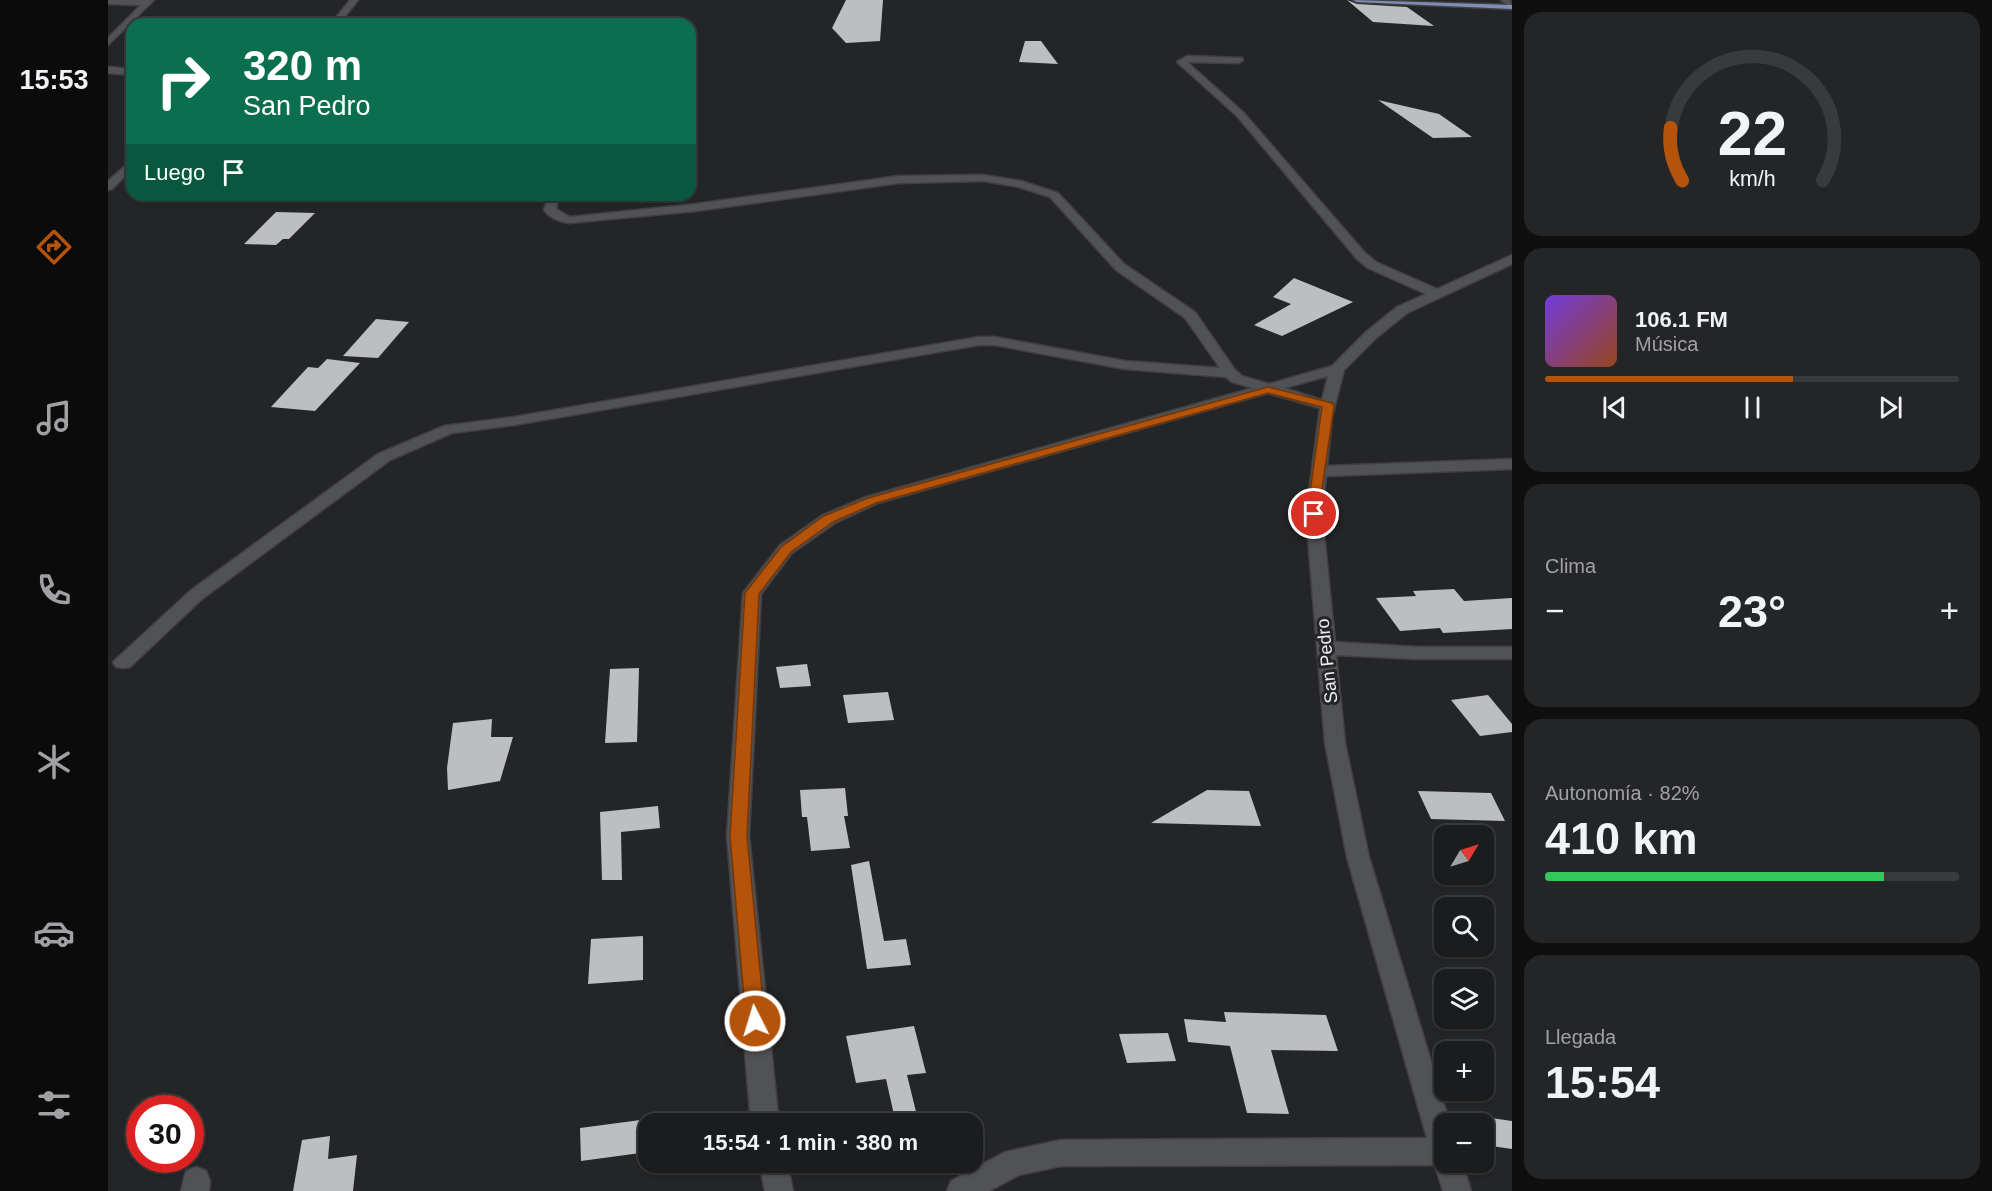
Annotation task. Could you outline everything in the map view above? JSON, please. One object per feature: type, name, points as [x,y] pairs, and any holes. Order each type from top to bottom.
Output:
[{"type":"main road","points":[[1357,0],[1512,7]]},
{"type":"street","points":[[340,18],[354,0]]},
{"type":"street","points":[[1505,0],[1512,7]]},
{"type":"street","points":[[108,2],[148,1]]},
{"type":"street","points":[[132,18],[148,1]]},
{"type":"street","points":[[108,43],[126,24]]},
{"type":"street","points":[[1239,60],[1187,59],[1181,62],[1240,114],[1361,256],[1372,265],[1436,293]]},
{"type":"street","points":[[108,70],[126,72]]},
{"type":"street","points":[[108,187],[126,169]]},
{"type":"street","points":[[552,201],[550,210],[552,213],[569,220],[734,202],[900,180],[958,176],[1005,182],[1045,191],[1054,195],[1120,267],[1190,315],[1230,373],[1237,379],[1328,406]]},
{"type":"street","points":[[764,1113],[738,836],[752,593],[786,549],[829,519],[872,500],[1337,369],[1371,335],[1402,310],[1512,259]]},
{"type":"street","points":[[123,662],[196,595],[384,457],[449,429],[514,421],[979,341],[995,341],[1125,365],[1230,373]]},
{"type":"street","name":"San Pedro","points":[[1337,369],[1328,406],[1314,514],[1335,743],[1358,857],[1434,1116]]},
{"type":"street","points":[[1320,471],[1512,464]]},
{"type":"street","points":[[1325,648],[1417,653],[1512,653]]},
{"type":"street","points":[[961,1191],[1016,1162],[1061,1153],[1434,1150]]},
{"type":"street","points":[[775,1173],[779,1191]]},
{"type":"street","points":[[1451,1173],[1456,1191]]},
{"type":"building","points":[[846,0],[883,0],[880,41],[846,43],[832,28]]},
{"type":"building","points":[[1347,0],[1357,4],[1407,7],[1434,26],[1373,22]]},
{"type":"building","points":[[1025,41],[1041,41],[1058,64],[1019,62]]},
{"type":"building","points":[[1378,100],[1439,114],[1472,137],[1433,138]]},
{"type":"building","points":[[276,212],[315,213],[289,239],[283,239],[276,245],[244,244]]},
{"type":"building","points":[[1294,278],[1353,302],[1282,336],[1254,325],[1291,304],[1273,297]]},
{"type":"building","points":[[376,319],[409,322],[378,358],[343,356]]},
{"type":"building","points":[[327,359],[360,363],[315,411],[271,407],[308,367],[318,368]]},
{"type":"building","points":[[1454,589],[1464,601],[1512,598],[1512,629],[1443,633],[1440,628],[1400,631],[1376,598],[1416,596],[1413,591]]},
{"type":"building","points":[[807,664],[811,686],[780,688],[776,667]]},
{"type":"building","points":[[639,668],[637,742],[605,743],[610,669]]},
{"type":"building","points":[[888,692],[894,720],[848,723],[843,695]]},
{"type":"building","points":[[1488,695],[1512,724],[1512,732],[1480,736],[1451,700]]},
{"type":"building","points":[[492,719],[491,737],[513,737],[500,781],[448,790],[447,768],[453,723]]},
{"type":"building","points":[[845,788],[848,816],[844,816],[850,848],[811,851],[807,817],[802,817],[800,790]]},
{"type":"building","points":[[1207,790],[1249,791],[1261,826],[1151,823]]},
{"type":"building","points":[[1418,791],[1491,793],[1505,821],[1431,819]]},
{"type":"building","points":[[658,806],[660,828],[621,832],[622,880],[602,880],[600,812]]},
{"type":"building","points":[[869,861],[884,941],[906,939],[911,965],[867,969],[851,865]]},
{"type":"building","points":[[643,936],[643,980],[588,984],[591,939]]},
{"type":"building","points":[[1224,1012],[1326,1015],[1338,1051],[1271,1050],[1289,1114],[1247,1113],[1230,1046],[1188,1042],[1184,1019],[1226,1022]]},
{"type":"building","points":[[914,1026],[926,1073],[907,1075],[916,1113],[894,1113],[886,1079],[856,1083],[846,1036]]},
{"type":"building","points":[[1168,1033],[1176,1061],[1127,1063],[1119,1034]]},
{"type":"building","points":[[1494,1118],[1512,1121],[1512,1149],[1494,1146]]},
{"type":"building","points":[[638,1120],[638,1153],[581,1161],[580,1128]]},
{"type":"building","points":[[330,1136],[328,1159],[357,1155],[353,1191],[293,1191],[302,1140]]},
{"type":"route","points":[[755,1021],[738,836],[752,593],[786,549],[829,519],[872,500],[1268,390],[1328,406],[1314,514]]}]
